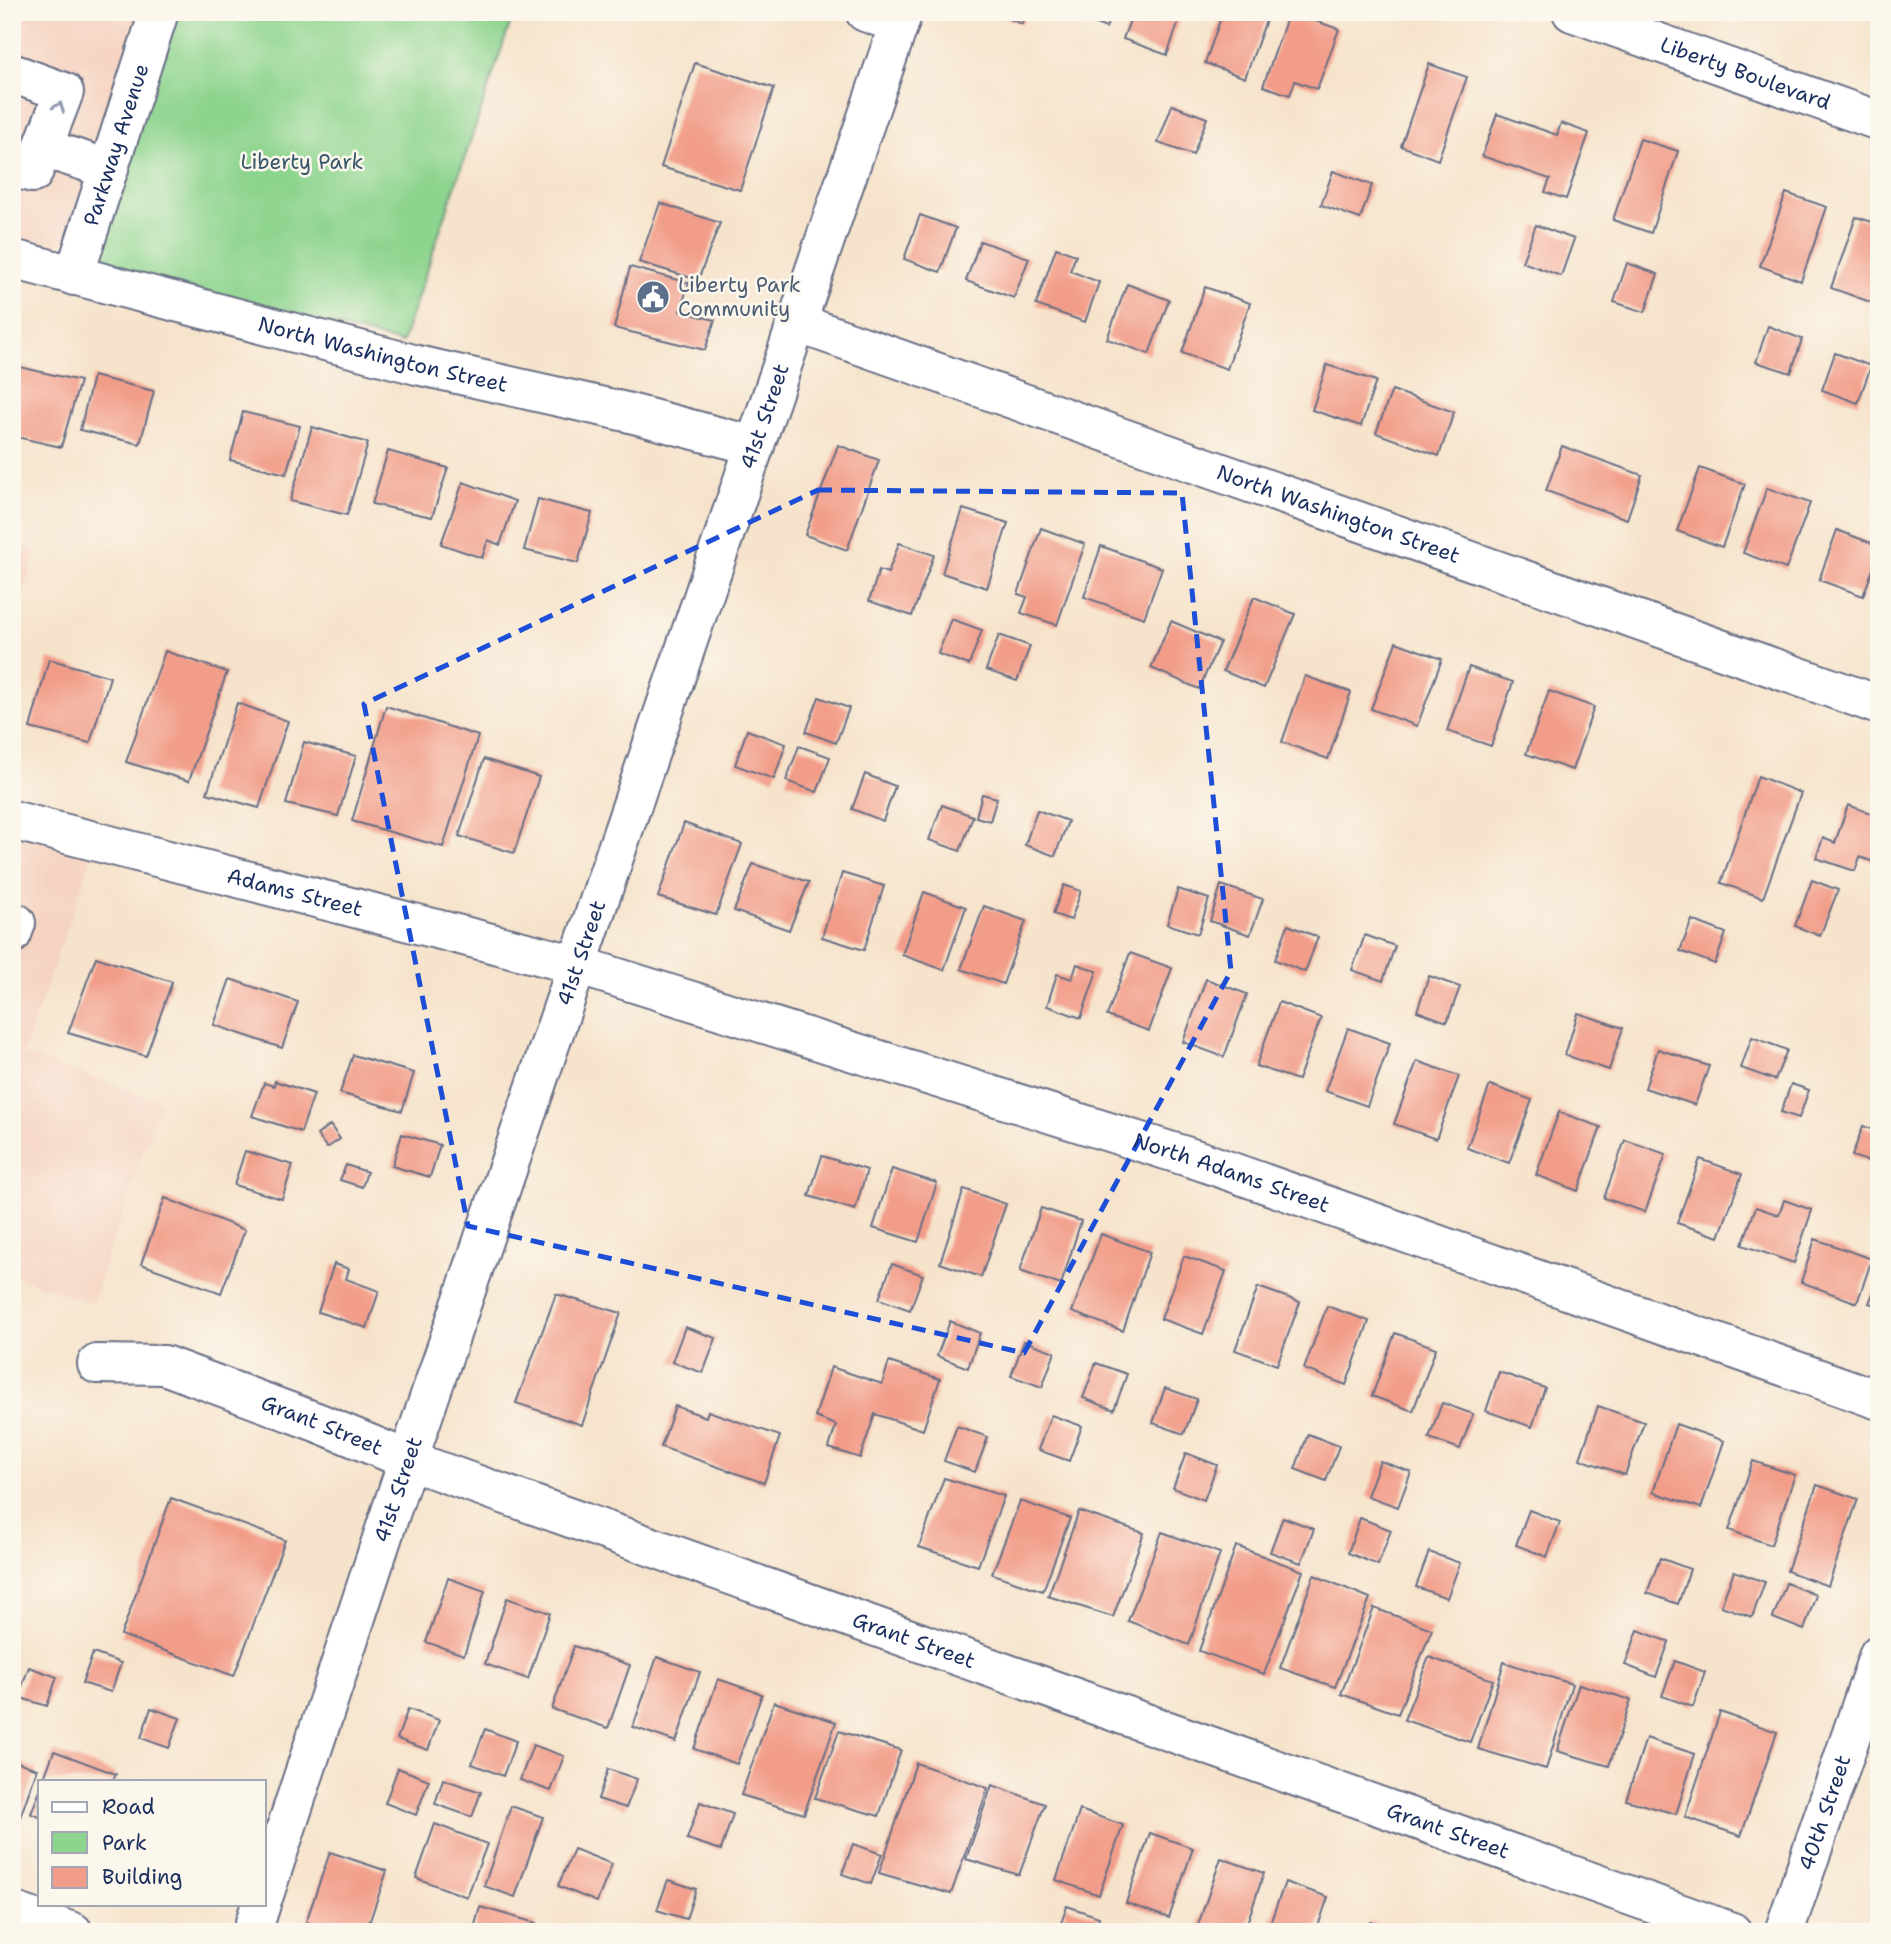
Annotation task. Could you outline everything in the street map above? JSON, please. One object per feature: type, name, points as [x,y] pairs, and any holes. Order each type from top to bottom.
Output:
[{"type":"street","name":"Parkway Avenue","points":[[74,276],[159,12]]},
{"type":"street","name":"Liberty Boulevard","points":[[1572,12],[1879,121]]},
{"type":"street","name":"41st Street","points":[[266,1889],[408,1460],[797,323],[889,16]]},
{"type":"street","points":[[12,73],[64,92],[28,158],[109,169]]},
{"type":"street","name":"North Washington Street","points":[[12,259],[416,365],[626,412],[755,446]]},
{"type":"street","name":"North Washington Street","points":[[797,323],[1879,705]]},
{"type":"street","name":"Adams Street","points":[[12,820],[578,965]]},
{"type":"street","points":[[12,921],[16,923],[12,934]]},
{"type":"street","name":"North Adams Street","points":[[578,965],[1198,1160],[1879,1400]]},
{"type":"street","name":"Grant Street","points":[[97,1364],[164,1365],[319,1423],[408,1460],[1732,1932]]},
{"type":"street","name":"40th Street","points":[[1784,1932],[1879,1654]]},
{"type":"street","points":[[252,1932],[260,1906]]},
{"type":"street","points":[[12,1911],[72,1932]]},
{"type":"highlighted area","points":[[818,490],[1182,493],[1231,971],[1024,1353],[468,1226],[364,704]]},
{"type":"shaded area","points":[[12,12],[145,12],[73,231],[59,245],[44,249],[12,240]]},
{"type":"shaded area","points":[[12,543],[37,550],[12,624]]},
{"type":"shaded area","points":[[12,804],[102,827],[23,1054],[161,1101],[91,1304],[12,1275]]},
{"type":"green space","name":"Liberty Park","points":[[174,12],[514,12],[402,343],[122,271],[109,264],[101,251]]},
{"type":"building","points":[[991,12],[1026,12],[1022,24]]},
{"type":"building","points":[[1065,12],[1112,12],[1106,28]]},
{"type":"building","points":[[1133,12],[1182,12],[1167,55],[1123,39]]},
{"type":"building","points":[[1223,12],[1269,12],[1245,78],[1205,63]]},
{"type":"building","points":[[1289,12],[1339,29],[1317,89],[1295,81],[1290,95],[1263,86]]},
{"type":"building","points":[[695,63],[774,88],[740,190],[661,167]]},
{"type":"building","points":[[1429,64],[1467,77],[1438,160],[1401,146]]},
{"type":"building","points":[[1172,105],[1207,118],[1193,155],[1158,143]]},
{"type":"building","points":[[1497,114],[1557,135],[1561,123],[1589,133],[1566,199],[1545,192],[1550,179],[1482,156]]},
{"type":"building","points":[[1640,139],[1678,151],[1651,233],[1613,220]]},
{"type":"building","points":[[1333,171],[1372,185],[1360,219],[1321,205]]},
{"type":"building","points":[[1786,193],[1827,207],[1801,281],[1760,266]]},
{"type":"building","points":[[660,203],[720,223],[698,280],[639,262]]},
{"type":"building","points":[[920,215],[956,228],[940,272],[904,259]]},
{"type":"building","points":[[1856,217],[1879,224],[1879,286],[1873,303],[1831,288]]},
{"type":"building","points":[[1536,225],[1574,239],[1561,276],[1522,262]]},
{"type":"building","points":[[980,241],[1029,258],[1014,298],[966,281]]},
{"type":"building","points":[[1056,248],[1076,255],[1070,271],[1099,282],[1085,322],[1036,305]]},
{"type":"building","points":[[1627,263],[1658,274],[1645,312],[1614,302]]},
{"type":"building","name":"Liberty Park Community","points":[[630,267],[689,283],[680,311],[715,320],[705,350],[614,328]]},
{"type":"building","points":[[1127,284],[1169,300],[1149,354],[1107,339]]},
{"type":"building","points":[[1205,287],[1250,303],[1227,369],[1182,353]]},
{"type":"building","points":[[1768,326],[1802,339],[1791,373],[1756,362]]},
{"type":"building","points":[[1835,353],[1871,366],[1858,403],[1822,390]]},
{"type":"building","points":[[1327,365],[1376,381],[1361,426],[1312,410]]},
{"type":"building","points":[[20,367],[80,381],[61,447],[12,436],[12,394]]},
{"type":"building","points":[[93,376],[154,391],[140,444],[80,430]]},
{"type":"building","points":[[1392,390],[1454,412],[1439,456],[1376,433]]},
{"type":"building","points":[[243,412],[300,426],[286,474],[230,460]]},
{"type":"building","points":[[312,427],[368,443],[347,515],[290,501]]},
{"type":"building","points":[[838,445],[879,460],[847,550],[805,535]]},
{"type":"building","points":[[1562,446],[1642,475],[1627,519],[1546,491]]},
{"type":"building","points":[[388,451],[448,468],[432,517],[372,504]]},
{"type":"building","points":[[1700,468],[1745,484],[1722,547],[1677,531]]},
{"type":"building","points":[[463,482],[515,501],[500,545],[488,540],[482,558],[441,544]]},
{"type":"building","points":[[1767,488],[1810,503],[1786,569],[1743,553]]},
{"type":"building","points":[[538,499],[592,513],[578,563],[524,550]]},
{"type":"building","points":[[963,509],[1008,523],[987,588],[942,573]]},
{"type":"building","points":[[1041,528],[1085,544],[1057,625],[1021,613],[1027,597],[1018,594]]},
{"type":"building","points":[[1837,530],[1879,546],[1879,553],[1863,596],[1819,580]]},
{"type":"building","points":[[899,543],[934,555],[912,616],[869,601],[879,570],[888,573]]},
{"type":"building","points":[[1101,546],[1162,568],[1144,618],[1084,597]]},
{"type":"building","points":[[1254,597],[1295,614],[1264,688],[1223,671]]},
{"type":"building","points":[[951,619],[982,630],[969,665],[938,654]]},
{"type":"building","points":[[1171,621],[1220,642],[1199,689],[1151,668]]},
{"type":"building","points":[[999,635],[1030,646],[1017,681],[986,670]]},
{"type":"building","points":[[1396,642],[1442,659],[1417,726],[1371,709]]},
{"type":"building","points":[[165,651],[227,672],[189,781],[126,762]]},
{"type":"building","points":[[49,659],[110,677],[90,743],[30,728]]},
{"type":"building","points":[[1469,667],[1513,682],[1491,746],[1447,731]]},
{"type":"building","points":[[1305,676],[1351,692],[1328,759],[1282,742]]},
{"type":"building","points":[[1549,691],[1594,707],[1572,770],[1526,754]]},
{"type":"building","points":[[819,697],[849,708],[836,743],[806,732]]},
{"type":"building","points":[[237,703],[288,721],[259,808],[207,793]]},
{"type":"building","points":[[386,706],[478,736],[443,847],[352,821]]},
{"type":"building","points":[[747,730],[786,744],[774,779],[735,765]]},
{"type":"building","points":[[304,742],[356,756],[338,816],[286,804]]},
{"type":"building","points":[[799,746],[830,757],[817,792],[786,781]]},
{"type":"building","points":[[484,759],[539,777],[514,853],[459,836]]},
{"type":"building","points":[[865,774],[895,786],[883,821],[852,809]]},
{"type":"building","points":[[1758,776],[1801,793],[1763,898],[1721,883]]},
{"type":"building","points":[[982,794],[997,798],[990,821],[976,817]]},
{"type":"building","points":[[942,805],[973,816],[960,851],[929,840]]},
{"type":"building","points":[[1848,805],[1879,816],[1879,864],[1860,857],[1855,871],[1816,858],[1823,838],[1835,843]]},
{"type":"building","points":[[1037,810],[1068,821],[1055,856],[1025,845]]},
{"type":"building","points":[[684,823],[742,844],[716,915],[658,897]]},
{"type":"building","points":[[753,864],[809,882],[789,930],[734,911]]},
{"type":"building","points":[[842,873],[884,886],[864,950],[822,937]]},
{"type":"building","points":[[1812,880],[1838,890],[1820,936],[1795,926]]},
{"type":"building","points":[[1064,885],[1081,891],[1071,920],[1053,914]]},
{"type":"building","points":[[1221,885],[1263,899],[1250,935],[1210,921]]},
{"type":"building","points":[[1178,889],[1209,899],[1198,934],[1167,924]]},
{"type":"building","points":[[924,892],[966,907],[944,970],[902,955]]},
{"type":"building","points":[[984,906],[1026,921],[1003,984],[961,969]]},
{"type":"building","points":[[1692,920],[1726,933],[1715,964],[1680,951]]},
{"type":"building","points":[[1288,925],[1318,937],[1305,972],[1275,960]]},
{"type":"building","points":[[1365,935],[1395,946],[1383,981],[1352,970]]},
{"type":"building","points":[[1130,953],[1172,968],[1149,1031],[1107,1016]]},
{"type":"building","points":[[96,957],[172,982],[146,1056],[68,1033]]},
{"type":"building","points":[[1077,964],[1097,971],[1081,1018],[1047,1006],[1057,974],[1072,979]]},
{"type":"building","points":[[1429,976],[1460,987],[1447,1022],[1417,1011]]},
{"type":"building","points":[[230,979],[298,1002],[282,1048],[214,1025]]},
{"type":"building","points":[[1206,979],[1247,994],[1224,1057],[1183,1042]]},
{"type":"building","points":[[1279,1002],[1321,1018],[1298,1080],[1256,1066]]},
{"type":"building","points":[[1578,1013],[1623,1028],[1609,1070],[1565,1055]]},
{"type":"building","points":[[1348,1028],[1390,1043],[1367,1106],[1325,1091]]},
{"type":"building","points":[[1752,1037],[1787,1050],[1775,1080],[1741,1068]]},
{"type":"building","points":[[1658,1049],[1709,1066],[1695,1105],[1645,1088]]},
{"type":"building","points":[[353,1055],[414,1073],[402,1111],[340,1093]]},
{"type":"building","points":[[1417,1061],[1459,1076],[1436,1139],[1394,1124]]},
{"type":"building","points":[[275,1081],[314,1094],[301,1132],[252,1116],[264,1083],[274,1086]]},
{"type":"building","points":[[1791,1084],[1809,1090],[1799,1118],[1781,1112]]},
{"type":"building","points":[[1490,1085],[1532,1100],[1509,1163],[1467,1148]]},
{"type":"building","points":[[1559,1112],[1601,1127],[1578,1191],[1536,1175]]},
{"type":"building","points":[[330,1125],[340,1139],[327,1148],[317,1135]]},
{"type":"building","points":[[1863,1126],[1879,1132],[1879,1165],[1852,1156]]},
{"type":"building","points":[[402,1134],[440,1145],[430,1177],[392,1166]]},
{"type":"building","points":[[1625,1140],[1666,1154],[1645,1212],[1604,1198]]},
{"type":"building","points":[[245,1151],[293,1165],[282,1199],[234,1185]]},
{"type":"building","points":[[822,1156],[867,1170],[855,1210],[809,1196]]},
{"type":"building","points":[[1700,1159],[1742,1174],[1719,1237],[1677,1223]]},
{"type":"building","points":[[346,1165],[367,1172],[362,1187],[340,1180]]},
{"type":"building","points":[[892,1169],[937,1183],[918,1242],[873,1228]]},
{"type":"building","points":[[964,1189],[1006,1204],[981,1277],[940,1263]]},
{"type":"building","points":[[165,1198],[245,1230],[221,1293],[141,1264]]},
{"type":"building","points":[[1784,1200],[1812,1210],[1794,1263],[1742,1245],[1756,1207],[1779,1215]]},
{"type":"building","points":[[1041,1208],[1081,1221],[1061,1285],[1020,1271]]},
{"type":"building","points":[[1101,1234],[1150,1252],[1123,1331],[1072,1312]]},
{"type":"building","points":[[1815,1239],[1872,1259],[1857,1303],[1801,1282]]},
{"type":"building","points":[[1184,1256],[1226,1271],[1203,1334],[1161,1319]]},
{"type":"building","points":[[334,1264],[349,1269],[346,1279],[379,1291],[367,1328],[318,1312]]},
{"type":"building","points":[[892,1264],[923,1275],[910,1310],[879,1299]]},
{"type":"building","points":[[1879,1278],[1879,1306],[1869,1303]]},
{"type":"building","points":[[1258,1287],[1300,1302],[1277,1365],[1235,1350]]},
{"type":"building","points":[[556,1294],[621,1313],[582,1425],[516,1403]]},
{"type":"building","points":[[1327,1306],[1369,1321],[1346,1385],[1304,1369]]},
{"type":"building","points":[[950,1321],[980,1333],[968,1368],[937,1356]]},
{"type":"building","points":[[685,1327],[716,1338],[703,1373],[672,1362]]},
{"type":"building","points":[[1395,1333],[1436,1348],[1413,1411],[1372,1396]]},
{"type":"building","points":[[1024,1341],[1055,1352],[1042,1387],[1011,1376]]},
{"type":"building","points":[[889,1362],[940,1379],[923,1430],[875,1414],[860,1458],[829,1448],[836,1425],[815,1417],[831,1367],[882,1384]]},
{"type":"building","points":[[1096,1363],[1127,1374],[1114,1410],[1083,1398]]},
{"type":"building","points":[[1499,1372],[1545,1388],[1532,1427],[1486,1411]]},
{"type":"building","points":[[1165,1388],[1197,1399],[1184,1434],[1153,1423]]},
{"type":"building","points":[[1442,1403],[1473,1414],[1460,1449],[1429,1438]]},
{"type":"building","points":[[675,1406],[706,1417],[708,1411],[780,1436],[764,1483],[661,1447]]},
{"type":"building","points":[[1598,1406],[1644,1422],[1625,1475],[1580,1459]]},
{"type":"building","points":[[1051,1415],[1082,1426],[1069,1461],[1038,1450]]},
{"type":"building","points":[[1676,1424],[1724,1441],[1701,1508],[1653,1492]]},
{"type":"building","points":[[957,1426],[988,1437],[975,1472],[944,1461]]},
{"type":"building","points":[[1308,1434],[1339,1446],[1326,1481],[1295,1469]]},
{"type":"building","points":[[1186,1453],[1217,1465],[1204,1500],[1173,1488]]},
{"type":"building","points":[[1380,1461],[1411,1472],[1398,1507],[1367,1496]]},
{"type":"building","points":[[1753,1461],[1795,1475],[1771,1545],[1729,1530]]},
{"type":"building","points":[[944,1478],[1004,1496],[978,1566],[919,1547]]},
{"type":"building","points":[[1817,1485],[1858,1499],[1828,1586],[1787,1571]]},
{"type":"building","points":[[171,1498],[285,1540],[234,1676],[121,1635]]},
{"type":"building","points":[[1020,1501],[1070,1518],[1043,1591],[992,1574]]},
{"type":"building","points":[[1529,1510],[1560,1522],[1547,1557],[1516,1545]]},
{"type":"building","points":[[1079,1511],[1144,1533],[1113,1617],[1048,1596]]},
{"type":"building","points":[[1283,1517],[1314,1529],[1301,1563],[1270,1552]]},
{"type":"building","points":[[1360,1518],[1391,1530],[1378,1565],[1348,1553]]},
{"type":"building","points":[[1162,1532],[1220,1553],[1189,1645],[1128,1621]]},
{"type":"building","points":[[1236,1546],[1303,1571],[1264,1674],[1199,1651]]},
{"type":"building","points":[[1429,1552],[1460,1563],[1447,1598],[1416,1587]]},
{"type":"building","points":[[1660,1558],[1690,1569],[1678,1604],[1647,1593]]},
{"type":"building","points":[[1734,1571],[1765,1582],[1752,1617],[1721,1606]]},
{"type":"building","points":[[1314,1575],[1370,1598],[1335,1687],[1280,1668]]},
{"type":"building","points":[[448,1578],[485,1591],[464,1655],[426,1642]]},
{"type":"building","points":[[1786,1583],[1816,1595],[1804,1630],[1773,1618]]},
{"type":"building","points":[[507,1598],[550,1613],[528,1679],[485,1664]]},
{"type":"building","points":[[1374,1608],[1432,1629],[1398,1714],[1341,1694]]},
{"type":"building","points":[[1638,1630],[1669,1642],[1656,1677],[1625,1665]]},
{"type":"building","points":[[574,1646],[630,1665],[608,1728],[552,1709]]},
{"type":"building","points":[[93,1653],[121,1663],[111,1692],[82,1683]]},
{"type":"building","points":[[657,1657],[700,1672],[676,1742],[633,1727]]},
{"type":"building","points":[[1429,1657],[1493,1680],[1470,1742],[1404,1720]]},
{"type":"building","points":[[1675,1661],[1705,1672],[1693,1707],[1662,1696]]},
{"type":"building","points":[[1504,1662],[1572,1684],[1546,1769],[1478,1749]]},
{"type":"building","points":[[29,1667],[57,1677],[47,1706],[18,1697]]},
{"type":"building","points":[[718,1679],[762,1694],[737,1764],[694,1749]]},
{"type":"building","points":[[1579,1684],[1631,1700],[1609,1766],[1557,1751]]},
{"type":"building","points":[[774,1702],[836,1722],[804,1814],[741,1795]]},
{"type":"building","points":[[151,1708],[180,1718],[169,1748],[141,1738]]},
{"type":"building","points":[[408,1709],[439,1720],[428,1750],[397,1739]]},
{"type":"building","points":[[1720,1712],[1777,1732],[1741,1836],[1685,1817]]},
{"type":"building","points":[[485,1729],[516,1741],[503,1776],[472,1764]]},
{"type":"building","points":[[839,1731],[901,1750],[879,1816],[815,1798]]},
{"type":"building","points":[[1646,1738],[1695,1754],[1676,1814],[1626,1800]]},
{"type":"building","points":[[533,1745],[564,1756],[551,1791],[520,1780]]},
{"type":"building","points":[[54,1751],[116,1774],[113,1780],[43,1780]]},
{"type":"building","points":[[12,1760],[37,1769],[18,1823],[12,1821]]},
{"type":"building","points":[[916,1763],[988,1788],[951,1894],[879,1873]]},
{"type":"building","points":[[398,1768],[429,1780],[416,1815],[385,1803]]},
{"type":"building","points":[[608,1769],[637,1779],[626,1808],[598,1799]]},
{"type":"building","points":[[443,1779],[481,1792],[472,1817],[435,1804]]},
{"type":"building","points":[[992,1785],[1045,1804],[1019,1875],[966,1859]]},
{"type":"building","points":[[38,1795],[38,1816],[31,1814]]},
{"type":"building","points":[[700,1802],[733,1814],[721,1850],[687,1839]]},
{"type":"building","points":[[511,1806],[543,1817],[515,1897],[484,1886]]},
{"type":"building","points":[[1080,1810],[1123,1825],[1099,1895],[1056,1880]]},
{"type":"building","points":[[435,1824],[487,1844],[467,1897],[416,1878]]},
{"type":"building","points":[[1150,1833],[1193,1848],[1169,1918],[1126,1903]]},
{"type":"building","points":[[853,1844],[882,1854],[871,1884],[842,1874]]},
{"type":"building","points":[[574,1849],[612,1864],[597,1902],[558,1886]]},
{"type":"building","points":[[330,1852],[387,1871],[366,1932],[334,1932],[306,1922]]},
{"type":"building","points":[[1221,1858],[1264,1873],[1244,1932],[1207,1932],[1197,1928]]},
{"type":"building","points":[[668,1880],[696,1889],[686,1919],[657,1910]]},
{"type":"building","points":[[1285,1882],[1328,1897],[1316,1932],[1267,1932]]},
{"type":"building","points":[[1067,1906],[1099,1917],[1094,1932],[1058,1932]]},
{"type":"building","points":[[480,1907],[536,1923],[534,1932],[473,1932]]},
{"type":"building","points":[[1370,1922],[1397,1931],[1397,1932],[1366,1932]]},
{"type":"place","name":"Liberty Park Community","points":[[653,297]]}]
